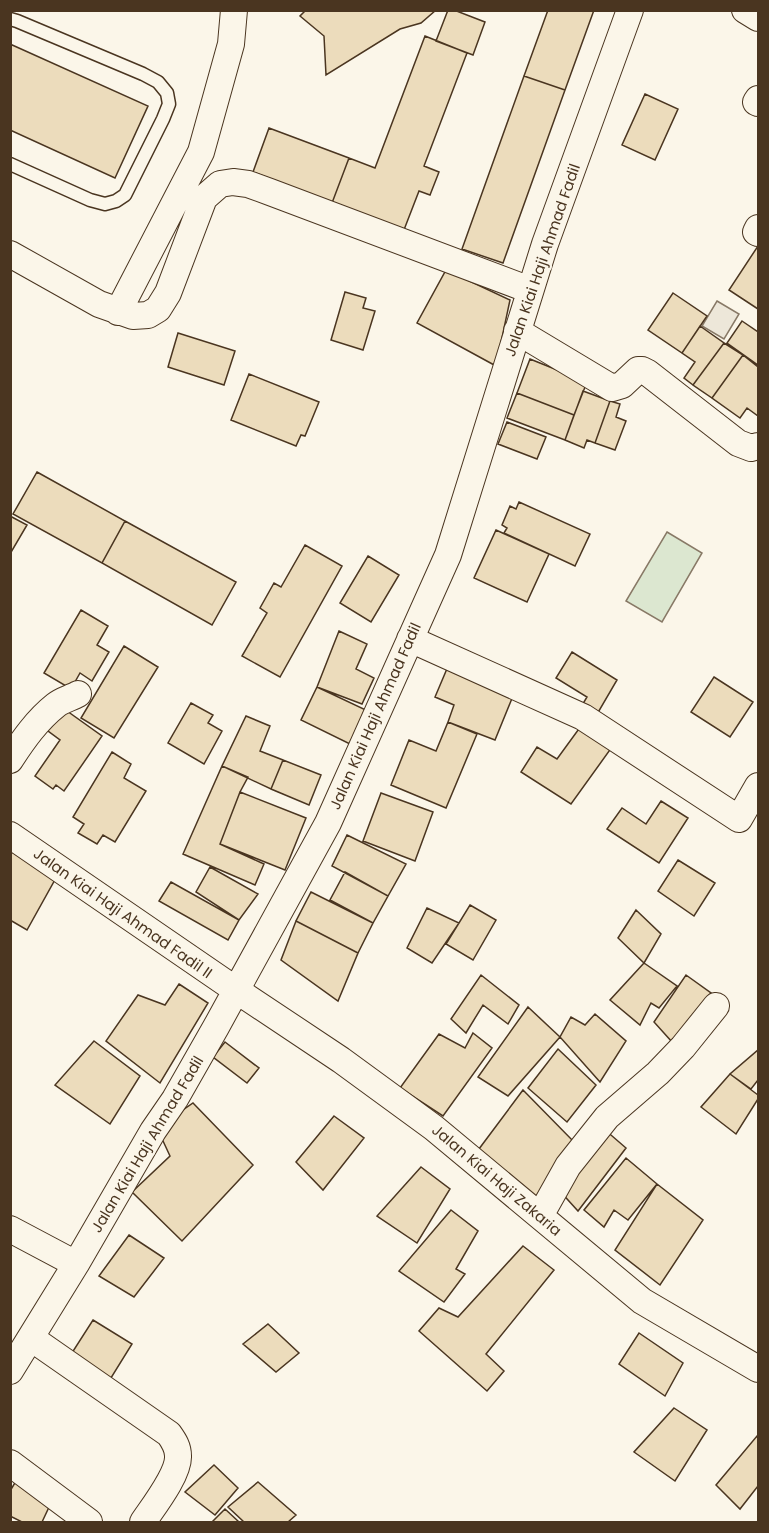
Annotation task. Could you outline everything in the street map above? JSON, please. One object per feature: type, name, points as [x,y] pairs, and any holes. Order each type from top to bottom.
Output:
[{"type":"street","points":[[118,312],[201,152],[231,44],[234,10]]},
{"type":"street","name":"Jalan Kiai Haji Ahmad Fadil","points":[[10,1371],[76,1264],[153,1131],[175,1099],[325,828],[448,555],[545,244],[630,10]]},
{"type":"street","points":[[745,10],[759,18]]},
{"type":"street","points":[[759,99],[756,102],[759,104]]},
{"type":"street","points":[[10,254],[99,304],[133,316],[148,315],[158,309],[168,293],[204,198],[220,184],[233,182],[248,184],[530,290]]},
{"type":"street","points":[[759,228],[756,232],[759,233]]},
{"type":"street","points":[[517,331],[612,388],[622,385],[638,370],[642,370],[738,443],[751,448],[759,446]]},
{"type":"street","points":[[410,639],[583,717],[739,819],[759,786]]},
{"type":"street","points":[[10,760],[33,727],[57,704],[78,694]]},
{"type":"street","name":"Jalan Kiai Haji Ahmad Fadil II","points":[[10,835],[236,990]]},
{"type":"street","name":"Jalan Kiai Haji Zakaria","points":[[236,990],[332,1054],[425,1121],[642,1300],[759,1369]]},
{"type":"street","points":[[540,1216],[568,1166],[607,1117],[658,1073],[683,1047],[716,1006]]},
{"type":"street","points":[[10,1229],[76,1264]]},
{"type":"street","points":[[31,1338],[169,1434],[176,1443],[179,1457],[170,1481],[143,1522]]},
{"type":"street","points":[[10,1463],[89,1522]]},
{"type":"lane","points":[[10,19],[158,82],[167,93],[169,104],[125,195],[116,201],[105,204],[90,200],[10,164]]},
{"type":"green space","points":[[667,532],[702,553],[662,622],[626,601]]},
{"type":"shaded area","points":[[717,301],[739,314],[724,339],[702,326]]},
{"type":"building","points":[[306,10],[436,10],[421,23],[400,29],[326,75],[324,36],[300,16]]},
{"type":"building","points":[[448,10],[454,10],[485,22],[473,55],[436,41]]},
{"type":"building","points":[[548,10],[594,10],[565,90],[524,76]]},
{"type":"building","points":[[425,36],[467,53],[424,166],[439,172],[430,195],[419,191],[402,235],[332,203],[349,158],[375,168]]},
{"type":"building","points":[[10,44],[148,106],[115,178],[10,130]]},
{"type":"building","points":[[524,76],[565,90],[503,263],[462,249]]},
{"type":"building","points":[[645,94],[678,109],[655,160],[622,145]]},
{"type":"building","points":[[269,128],[349,158],[332,203],[253,172]]},
{"type":"building","points":[[758,246],[758,309],[729,290]]},
{"type":"building","points":[[446,270],[510,300],[496,366],[417,323]]},
{"type":"building","points":[[345,292],[366,298],[363,308],[375,311],[363,350],[331,340]]},
{"type":"building","points":[[673,293],[707,316],[682,353],[648,330]]},
{"type":"building","points":[[742,321],[758,332],[758,365],[727,343]]},
{"type":"building","points":[[700,326],[724,343],[693,385],[684,378],[695,362],[682,353]]},
{"type":"building","points":[[178,333],[235,351],[224,385],[168,367]]},
{"type":"building","points":[[724,343],[743,355],[712,398],[693,385]]},
{"type":"building","points":[[743,355],[758,367],[758,416],[747,408],[740,418],[712,398]]},
{"type":"building","points":[[530,359],[587,382],[574,415],[517,393]]},
{"type":"building","points":[[249,374],[319,402],[305,436],[301,435],[296,446],[231,420]]},
{"type":"building","points":[[583,391],[610,401],[595,443],[587,440],[584,448],[565,440]]},
{"type":"building","points":[[517,393],[574,415],[565,440],[507,418]]},
{"type":"building","points":[[610,401],[620,404],[616,417],[626,421],[615,450],[595,443]]},
{"type":"building","points":[[507,422],[546,437],[537,459],[498,444]]},
{"type":"building","points":[[37,472],[125,521],[102,563],[13,514]]},
{"type":"building","points":[[519,502],[590,534],[575,566],[504,533],[507,528],[502,525],[510,506],[516,509]]},
{"type":"building","points":[[10,516],[27,525],[10,554]]},
{"type":"building","points":[[125,521],[236,582],[212,625],[102,563]]},
{"type":"building","points":[[496,530],[549,554],[527,602],[474,578]]},
{"type":"building","points":[[305,545],[342,566],[280,677],[242,656],[267,613],[260,608],[274,583],[281,587]]},
{"type":"building","points":[[368,556],[399,575],[371,622],[340,603]]},
{"type":"building","points":[[81,610],[108,626],[97,645],[109,652],[92,681],[80,673],[71,689],[44,673]]},
{"type":"building","points":[[339,631],[367,644],[356,669],[374,678],[362,704],[317,687]]},
{"type":"building","points":[[124,646],[158,667],[114,738],[81,718]]},
{"type":"building","points":[[572,652],[617,680],[596,716],[581,707],[587,697],[556,678]]},
{"type":"building","points":[[449,664],[515,691],[495,740],[448,722],[454,705],[435,697]]},
{"type":"building","points":[[714,677],[753,702],[730,737],[691,712]]},
{"type":"building","points":[[317,687],[368,711],[352,745],[301,720]]},
{"type":"building","points":[[191,703],[213,715],[208,723],[222,731],[204,764],[168,743]]},
{"type":"building","points":[[60,706],[102,736],[64,791],[56,785],[53,789],[35,776],[60,740],[44,728]]},
{"type":"building","points":[[246,716],[270,726],[260,751],[283,760],[271,789],[222,766]]},
{"type":"building","points":[[448,722],[477,734],[446,808],[391,785],[409,740],[436,751]]},
{"type":"building","points":[[581,726],[612,747],[571,804],[521,772],[537,747],[557,759]]},
{"type":"building","points":[[112,752],[131,764],[124,778],[146,791],[115,842],[103,835],[97,844],[78,833],[84,824],[73,817]]},
{"type":"building","points":[[283,760],[321,775],[309,805],[271,789]]},
{"type":"building","points":[[222,766],[248,777],[220,844],[264,864],[255,885],[183,854]]},
{"type":"building","points":[[240,792],[306,818],[285,870],[220,844]]},
{"type":"building","points":[[381,793],[433,812],[415,861],[363,841]]},
{"type":"building","points":[[661,801],[688,818],[659,863],[607,829],[622,808],[646,824]]},
{"type":"building","points":[[347,835],[406,864],[388,896],[332,866]]},
{"type":"building","points":[[10,851],[57,876],[27,930],[10,920]]},
{"type":"building","points":[[678,860],[715,883],[694,916],[658,891]]},
{"type":"building","points":[[210,867],[258,894],[239,920],[196,892]]},
{"type":"building","points":[[345,872],[388,896],[373,923],[330,900]]},
{"type":"building","points":[[171,882],[239,920],[228,940],[159,901]]},
{"type":"building","points":[[311,892],[373,923],[358,953],[296,921]]},
{"type":"building","points":[[470,905],[496,920],[473,960],[446,944]]},
{"type":"building","points":[[427,908],[459,923],[432,963],[407,948]]},
{"type":"building","points":[[636,910],[661,934],[644,963],[618,938]]},
{"type":"building","points":[[296,921],[358,953],[338,1001],[281,960]]},
{"type":"building","points":[[644,963],[677,986],[659,1008],[651,1003],[640,1025],[610,1000]]},
{"type":"building","points":[[481,975],[519,1005],[508,1024],[483,1005],[466,1033],[451,1019]]},
{"type":"building","points":[[686,975],[711,993],[673,1043],[654,1022]]},
{"type":"building","points":[[179,984],[208,1003],[160,1083],[106,1041],[138,995],[165,1005]]},
{"type":"building","points":[[528,1007],[560,1037],[508,1096],[478,1077]]},
{"type":"building","points":[[595,1014],[626,1041],[600,1082],[560,1037],[571,1017],[585,1025]]},
{"type":"building","points":[[473,1033],[492,1048],[443,1116],[400,1088],[439,1034],[465,1048]]},
{"type":"building","points":[[94,1041],[140,1076],[110,1124],[55,1085]]},
{"type":"building","points":[[225,1042],[259,1068],[247,1083],[213,1057]]},
{"type":"building","points":[[558,1049],[596,1085],[567,1122],[528,1088]]},
{"type":"building","points":[[758,1050],[758,1080],[751,1089],[730,1074]]},
{"type":"building","points":[[730,1074],[758,1095],[758,1099],[736,1134],[701,1107]]},
{"type":"building","points":[[523,1090],[577,1145],[537,1206],[476,1153]]},
{"type":"building","points":[[193,1103],[253,1165],[182,1241],[132,1192],[170,1156],[157,1128]]},
{"type":"building","points":[[334,1116],[364,1138],[323,1190],[296,1162]]},
{"type":"building","points":[[604,1129],[626,1148],[578,1211],[558,1189]]},
{"type":"building","points":[[626,1158],[657,1184],[628,1220],[614,1210],[604,1227],[584,1210]]},
{"type":"building","points":[[421,1167],[450,1189],[417,1243],[377,1216]]},
{"type":"building","points":[[657,1184],[703,1220],[660,1285],[615,1250]]},
{"type":"building","points":[[451,1210],[478,1231],[456,1269],[465,1274],[444,1302],[399,1271]]},
{"type":"building","points":[[129,1235],[164,1258],[134,1297],[99,1276]]},
{"type":"building","points":[[523,1246],[554,1270],[486,1354],[504,1371],[487,1391],[419,1331],[439,1308],[458,1317]]},
{"type":"building","points":[[93,1320],[132,1344],[106,1386],[68,1359]]},
{"type":"building","points":[[268,1324],[299,1353],[276,1372],[243,1344]]},
{"type":"building","points":[[639,1333],[683,1363],[665,1396],[619,1364]]},
{"type":"building","points":[[674,1408],[707,1430],[675,1481],[634,1452]]},
{"type":"building","points":[[757,1436],[758,1486],[740,1509],[716,1485]]},
{"type":"building","points":[[214,1465],[238,1488],[215,1515],[185,1492]]},
{"type":"building","points":[[16,1481],[50,1505],[42,1522],[22,1522],[10,1516],[10,1491]]},
{"type":"building","points":[[258,1482],[296,1515],[288,1522],[244,1522],[228,1507]]},
{"type":"building","points":[[225,1509],[239,1522],[212,1522]]}]
